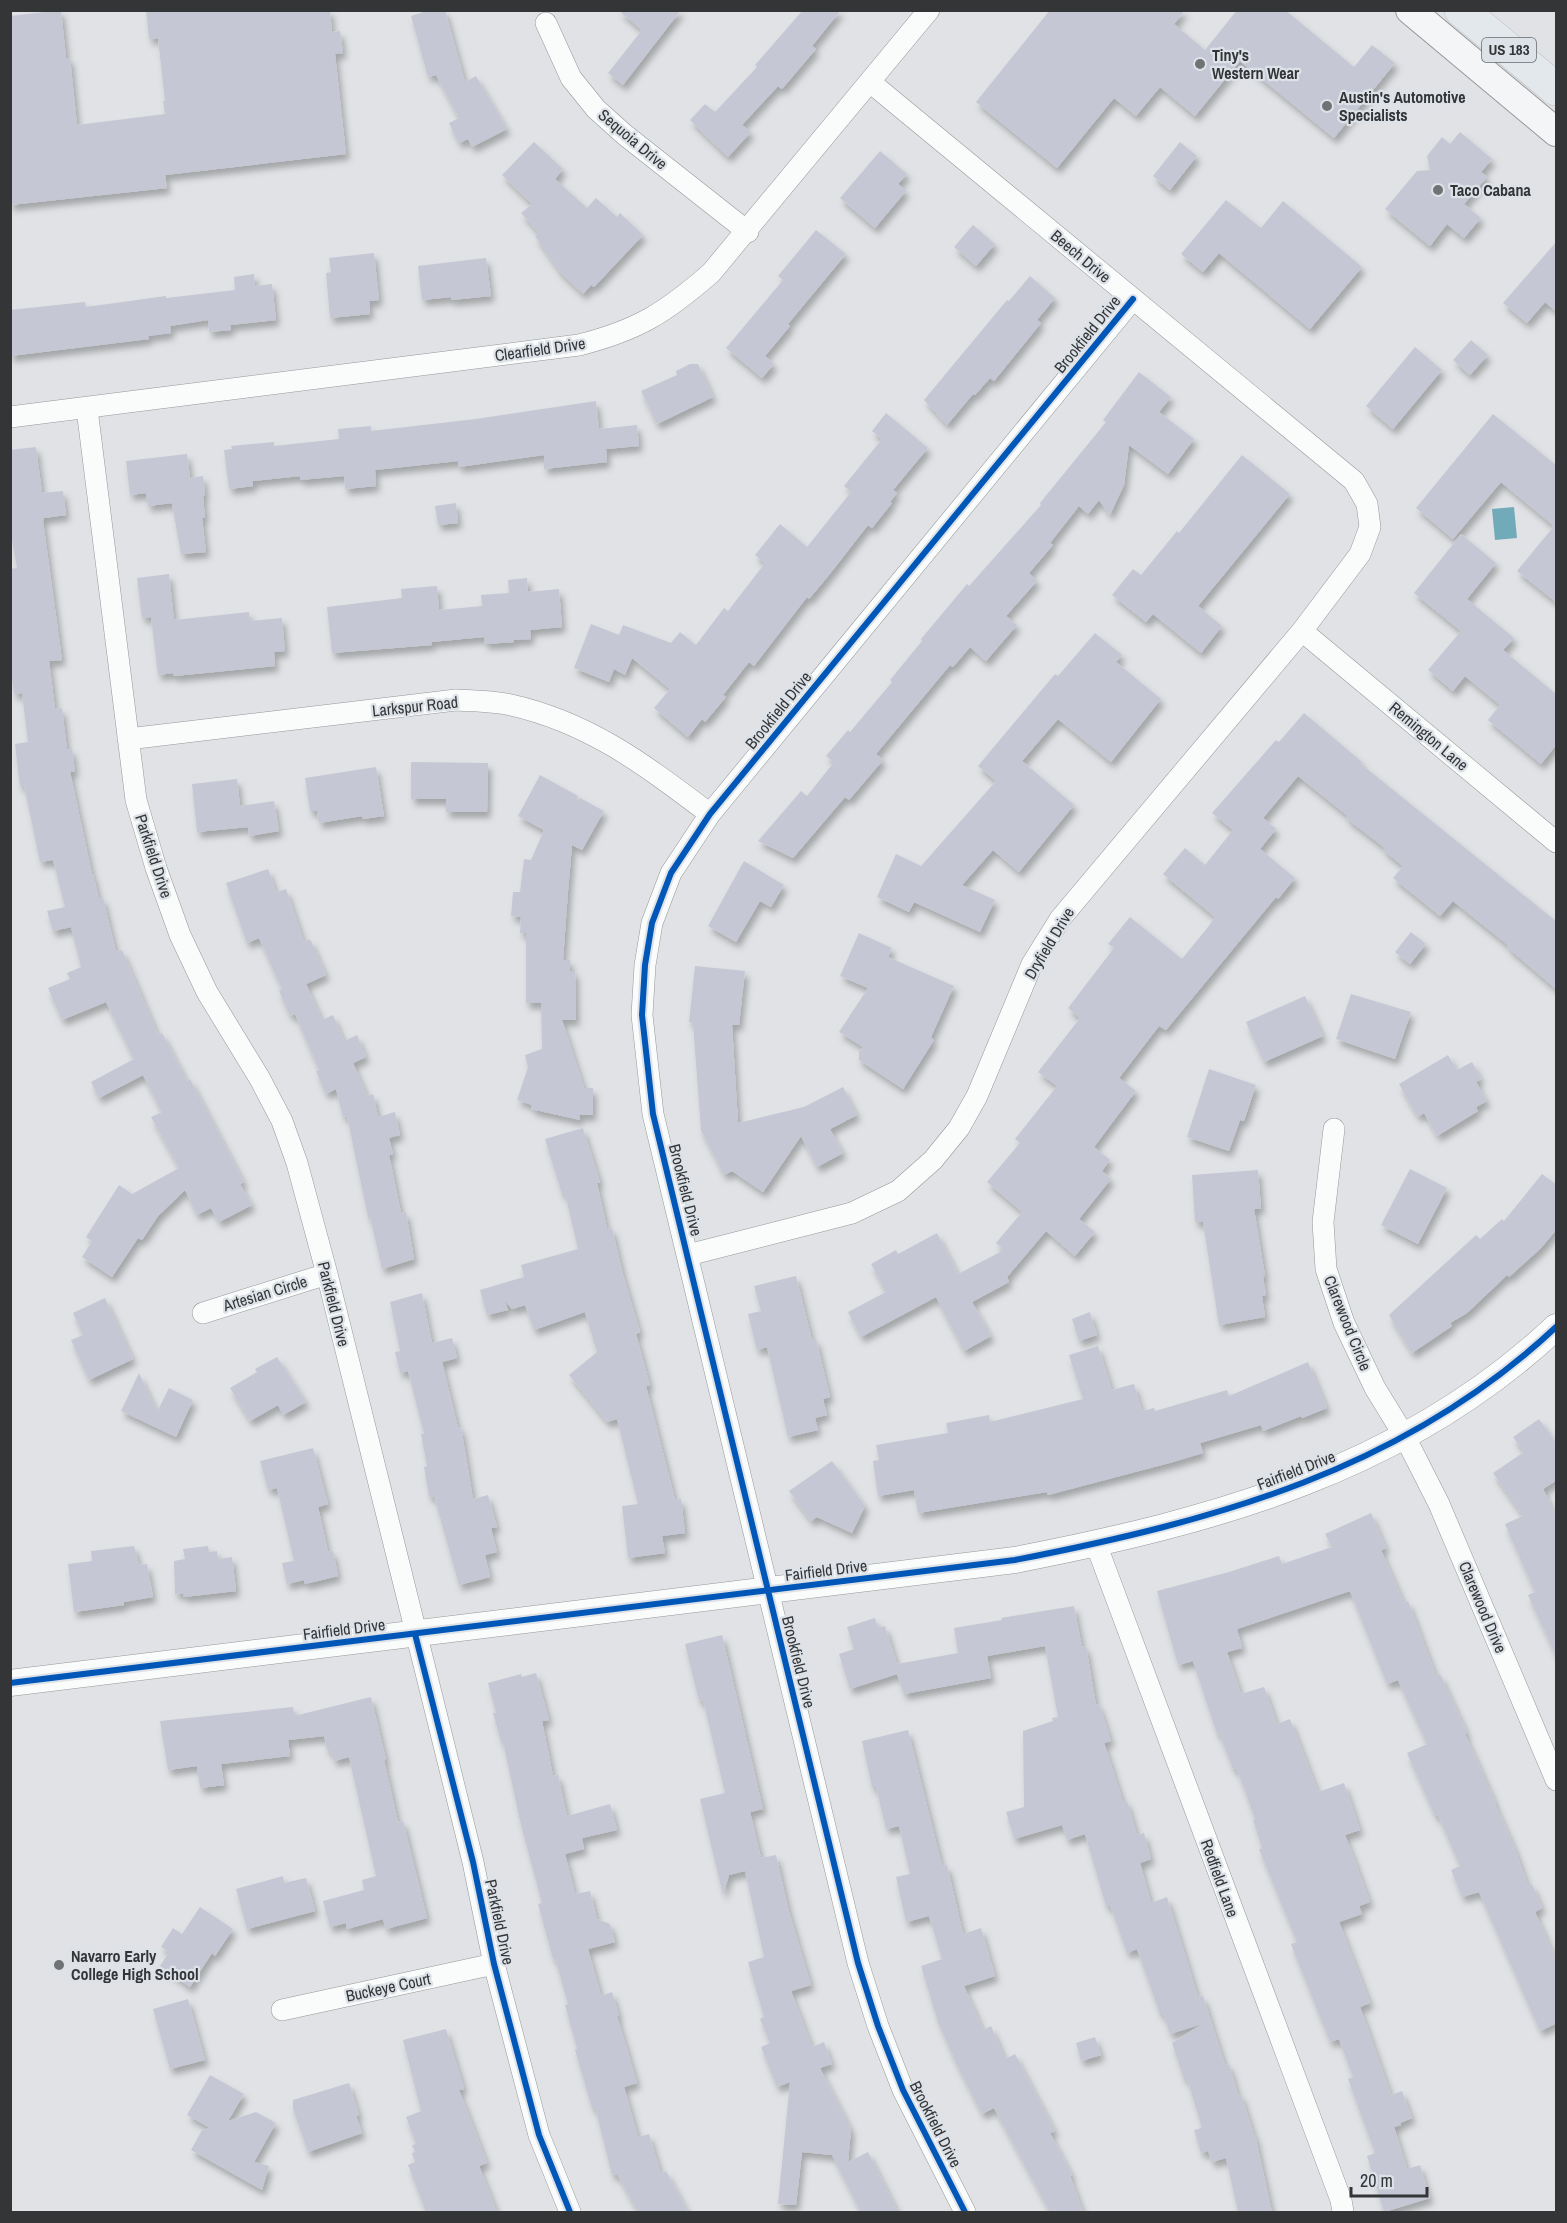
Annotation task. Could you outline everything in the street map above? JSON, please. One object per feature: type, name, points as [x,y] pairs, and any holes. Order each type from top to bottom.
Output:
[{"type":"highway","name":"US 183","points":[[1461,10],[1557,89]]},
{"type":"main road","points":[[1410,10],[1557,132]]},
{"type":"street","name":"Clearfield Drive","points":[[10,417],[579,345],[614,336],[642,324],[677,303],[711,273],[748,232],[929,10]]},
{"type":"street","name":"Sequoia Drive","points":[[546,23],[571,78],[596,110],[748,232]]},
{"type":"street","name":"Beech Drive","points":[[870,82],[1354,481],[1367,504]]},
{"type":"street","name":"Brookfield Drive","points":[[966,2212],[903,2090],[878,2026],[858,1963],[653,1114],[642,1015],[645,965],[652,923],[671,873],[710,814],[1133,299]]},
{"type":"street","name":"Parkfield Drive","points":[[87,409],[136,800],[180,935],[207,992],[260,1079],[282,1121],[297,1163],[327,1274],[473,1863],[494,1964],[539,2135],[570,2212]]},
{"type":"street","name":"Dryfield Drive","points":[[688,1254],[852,1214],[898,1191],[933,1161],[959,1128],[977,1096],[1032,964],[1060,919],[1302,631],[1360,554],[1370,527],[1367,504]]},
{"type":"street","name":"Remington Lane","points":[[1302,631],[1557,842]]},
{"type":"street","name":"Larkspur Road","points":[[128,739],[456,700],[508,704],[553,716],[603,739],[656,773],[710,814]]},
{"type":"street","name":"Clarewood Circle","points":[[1334,1129],[1323,1222],[1326,1269],[1349,1332],[1375,1388],[1404,1437]]},
{"type":"street","name":"Artesian Circle","points":[[203,1312],[327,1274]]},
{"type":"street","name":"Fairfield Drive","points":[[10,1683],[1015,1560],[1096,1544],[1168,1527],[1290,1489],[1356,1461],[1404,1437],[1488,1383],[1557,1327]]},
{"type":"street","name":"Clarewood Drive","points":[[1404,1437],[1440,1504],[1557,1780]]},
{"type":"street","name":"Redfield Lane","points":[[1096,1544],[1337,2189],[1343,2212]]},
{"type":"street","name":"Buckeye Court","points":[[282,2010],[494,1964]]},
{"type":"water","points":[[1514,507],[1517,538],[1495,540],[1492,509]]},
{"type":"building","points":[[61,10],[66,58],[70,58],[77,125],[165,114],[158,38],[149,39],[146,10],[330,10],[332,32],[340,31],[343,53],[335,54],[346,154],[165,175],[167,188],[10,205],[10,16]]},
{"type":"building","points":[[430,10],[445,10],[465,82],[476,76],[507,129],[472,147],[468,139],[459,143],[449,123],[459,118],[436,75],[428,77],[411,16]]},
{"type":"building","points":[[618,10],[681,10],[623,85],[608,73],[642,30]]},
{"type":"building","points":[[803,10],[841,10],[812,46],[816,49],[782,89],[778,86],[742,125],[751,132],[728,157],[690,120],[705,104],[715,112],[757,67],[755,65]]},
{"type":"building","points":[[1050,10],[1185,10],[1174,24],[1205,50],[1237,10],[1285,10],[1354,67],[1372,45],[1395,63],[1334,138],[1240,61],[1195,116],[1160,87],[1136,116],[1114,98],[1057,168],[976,102]]},
{"type":"building","name":"Taco Cabana","points":[[1460,132],[1492,159],[1481,172],[1487,177],[1464,204],[1481,218],[1464,238],[1447,224],[1430,246],[1385,209],[1417,171],[1430,170],[1427,156],[1442,137],[1450,144]]},
{"type":"building","points":[[534,142],[563,169],[555,179],[587,208],[596,198],[617,217],[620,213],[643,235],[594,287],[591,285],[583,294],[560,272],[535,236],[539,233],[521,213],[532,204],[502,175]]},
{"type":"building","points":[[1180,142],[1197,156],[1170,190],[1153,176]]},
{"type":"building","points":[[880,151],[907,174],[898,184],[906,191],[875,228],[840,198]]},
{"type":"building","points":[[1226,200],[1261,228],[1283,201],[1362,267],[1310,329],[1219,253],[1203,272],[1181,254]]},
{"type":"building","points":[[973,225],[995,244],[976,266],[954,247]]},
{"type":"building","points":[[816,230],[846,254],[788,324],[790,326],[765,356],[774,364],[762,378],[726,348],[783,280],[778,276]]},
{"type":"building","points":[[1557,241],[1557,312],[1545,302],[1527,323],[1503,303]]},
{"type":"building","points":[[374,253],[379,300],[369,301],[370,314],[330,318],[326,273],[331,272],[329,258]]},
{"type":"building","points":[[486,258],[491,296],[422,300],[418,266]]},
{"type":"building","points":[[254,274],[255,286],[272,284],[276,320],[230,325],[231,330],[209,332],[208,320],[170,326],[171,333],[148,336],[149,339],[10,356],[10,310],[85,302],[86,307],[166,296],[166,298],[235,290],[234,277]]},
{"type":"building","points":[[1030,276],[1055,298],[1037,320],[1041,323],[994,381],[990,378],[947,425],[924,400],[1007,300],[1009,301]]},
{"type":"building","points":[[1471,340],[1488,355],[1470,375],[1453,360]]},
{"type":"building","points":[[1415,347],[1442,370],[1393,429],[1366,406]]},
{"type":"building","points":[[690,364],[698,364],[713,397],[657,424],[641,391],[677,375],[676,371]]},
{"type":"building","points":[[1139,372],[1171,397],[1159,412],[1194,439],[1168,474],[1129,445],[1124,485],[1110,515],[1099,500],[1088,514],[1079,506],[1050,543],[1053,545],[1029,573],[1037,581],[1006,616],[1017,625],[986,661],[970,647],[953,667],[950,665],[876,754],[883,760],[849,800],[845,797],[793,858],[758,841],[801,791],[807,796],[834,762],[826,756],[848,730],[850,732],[892,682],[890,680],[922,641],[921,639],[967,584],[969,586],[1041,505],[1040,503],[1106,422],[1103,420]]},
{"type":"building","points":[[596,401],[599,429],[637,425],[639,446],[606,449],[607,462],[544,469],[544,455],[459,467],[458,461],[375,470],[376,486],[345,489],[344,476],[300,480],[300,476],[253,481],[253,486],[229,489],[224,450],[232,449],[231,446],[274,442],[274,446],[339,439],[338,429],[371,426],[371,431],[476,419]]},
{"type":"building","points":[[886,413],[928,448],[893,490],[897,493],[890,502],[892,503],[872,528],[868,525],[809,599],[807,597],[754,666],[749,662],[723,695],[726,697],[705,722],[702,719],[688,737],[654,708],[670,689],[632,658],[625,675],[614,669],[609,682],[574,668],[591,624],[619,635],[623,625],[671,643],[680,632],[696,645],[724,608],[728,611],[765,563],[755,555],[780,524],[807,547],[851,492],[844,486],[882,439],[872,431]]},
{"type":"building","points":[[1493,414],[1557,466],[1557,603],[1517,571],[1554,526],[1501,482],[1453,539],[1416,508]]},
{"type":"building","points":[[36,447],[42,493],[63,491],[66,515],[44,518],[43,521],[62,660],[49,661],[55,709],[62,708],[67,750],[72,749],[75,772],[70,772],[99,899],[103,898],[116,952],[122,950],[158,1035],[162,1033],[187,1081],[190,1079],[244,1182],[240,1184],[252,1205],[219,1222],[211,1208],[197,1215],[185,1190],[158,1216],[142,1240],[138,1238],[112,1277],[82,1257],[92,1241],[86,1237],[119,1185],[132,1194],[179,1168],[151,1117],[162,1112],[143,1075],[99,1098],[91,1082],[134,1059],[106,1002],[62,1020],[48,988],[70,979],[67,973],[81,967],[71,927],[53,931],[47,911],[65,907],[53,860],[40,862],[24,785],[20,786],[15,744],[28,742],[22,693],[14,694],[10,665],[10,569],[17,568],[10,528],[10,450]]},
{"type":"building","points":[[187,454],[190,478],[203,476],[205,518],[202,518],[206,552],[181,554],[172,503],[148,506],[146,493],[130,495],[126,461]]},
{"type":"building","points":[[1242,455],[1290,494],[1198,606],[1222,626],[1201,653],[1153,614],[1146,622],[1112,595],[1133,569],[1141,575],[1177,531],[1179,533]]},
{"type":"building","points":[[456,503],[458,523],[438,525],[435,506]]},
{"type":"building","points":[[1461,534],[1496,563],[1467,599],[1514,638],[1503,650],[1557,695],[1557,744],[1541,764],[1488,720],[1500,705],[1465,676],[1453,691],[1428,670],[1461,631],[1414,593]]},
{"type":"building","points":[[169,574],[174,620],[249,612],[250,621],[282,618],[285,651],[274,652],[275,666],[174,676],[173,673],[158,675],[151,617],[142,618],[137,578]]},
{"type":"building","points":[[527,578],[528,592],[559,589],[562,627],[530,630],[531,639],[513,640],[514,642],[485,644],[484,637],[431,642],[432,645],[332,653],[327,607],[402,598],[401,589],[437,586],[439,610],[482,606],[481,595],[509,593],[508,580]]},
{"type":"building","points":[[1095,633],[1122,655],[1116,662],[1161,699],[1111,762],[1058,719],[1022,761],[1074,805],[1019,872],[993,850],[962,885],[995,900],[980,932],[914,902],[909,912],[877,897],[896,854],[921,866],[996,781],[978,766],[1055,674],[1058,676]]},
{"type":"building","points":[[1304,713],[1362,762],[1361,764],[1557,922],[1557,990],[1507,947],[1508,945],[1453,901],[1440,916],[1393,878],[1403,866],[1383,850],[1385,848],[1346,818],[1348,816],[1298,776],[1263,818],[1276,829],[1260,849],[1295,878],[1278,899],[1276,897],[1166,1030],[1159,1026],[1119,1078],[1136,1091],[1094,1147],[1110,1160],[1102,1171],[1111,1179],[1079,1219],[1095,1232],[1075,1256],[1046,1231],[1007,1277],[1009,1282],[972,1302],[991,1336],[964,1351],[936,1297],[861,1337],[848,1312],[886,1292],[871,1264],[896,1250],[898,1254],[937,1233],[958,1274],[1004,1250],[996,1243],[1022,1212],[987,1182],[1020,1143],[1015,1139],[1057,1086],[1038,1072],[1080,1018],[1068,1008],[1114,948],[1108,944],[1130,917],[1182,959],[1208,927],[1215,917],[1163,874],[1185,848],[1205,865],[1233,830],[1212,813],[1276,740],[1279,742]]},
{"type":"building","points":[[411,762],[488,763],[487,812],[446,812],[446,799],[411,799]]},
{"type":"building","points":[[376,767],[384,816],[363,819],[362,816],[319,823],[317,811],[310,811],[305,778]]},
{"type":"building","points":[[540,775],[578,796],[574,805],[580,798],[604,811],[582,850],[572,845],[568,891],[563,960],[570,960],[570,971],[575,971],[576,1020],[562,1020],[584,1088],[593,1088],[593,1115],[579,1115],[580,1120],[531,1109],[532,1105],[517,1100],[528,1067],[525,1055],[542,1049],[541,1003],[526,1003],[526,933],[520,933],[521,917],[511,916],[513,892],[520,892],[524,859],[531,860],[544,830],[518,816]]},
{"type":"building","points":[[237,779],[240,806],[274,801],[279,831],[249,836],[248,827],[197,832],[192,784]]},
{"type":"building","points":[[744,861],[784,885],[771,907],[760,901],[736,942],[708,926]]},
{"type":"building","points":[[268,869],[276,892],[286,889],[304,942],[310,939],[326,975],[306,984],[322,1020],[333,1015],[344,1041],[357,1035],[366,1057],[353,1063],[367,1096],[373,1094],[378,1117],[395,1112],[400,1135],[389,1138],[393,1154],[389,1155],[401,1213],[406,1212],[414,1259],[382,1269],[370,1217],[368,1217],[347,1116],[343,1117],[336,1089],[326,1094],[316,1071],[319,1070],[295,1014],[290,1016],[279,991],[282,989],[259,938],[247,943],[226,883]]},
{"type":"building","points":[[1411,932],[1426,944],[1410,964],[1395,952]]},
{"type":"building","points":[[859,933],[892,948],[888,957],[954,986],[931,1037],[934,1040],[903,1089],[859,1060],[859,1052],[863,1047],[839,1032],[868,988],[840,976]]},
{"type":"building","points":[[695,966],[745,971],[739,1025],[732,1025],[738,1123],[804,1107],[843,1087],[857,1115],[830,1129],[843,1153],[817,1167],[801,1136],[763,1192],[732,1171],[724,1175],[701,1130],[693,1023],[689,1022]]},
{"type":"building","points":[[1351,994],[1411,1012],[1395,1059],[1336,1039]]},
{"type":"building","points":[[1305,996],[1323,1036],[1264,1062],[1246,1022]]},
{"type":"building","points":[[1448,1055],[1457,1070],[1472,1062],[1481,1079],[1476,1082],[1487,1101],[1476,1107],[1478,1111],[1437,1136],[1424,1113],[1418,1117],[1399,1084]]},
{"type":"building","points":[[1209,1069],[1256,1085],[1244,1121],[1240,1120],[1229,1151],[1187,1137]]},
{"type":"building","points":[[583,1128],[600,1182],[597,1183],[607,1229],[612,1228],[640,1332],[636,1334],[650,1386],[646,1386],[675,1500],[681,1499],[685,1533],[662,1536],[665,1553],[628,1558],[622,1506],[638,1504],[617,1419],[607,1422],[569,1375],[597,1352],[585,1312],[534,1330],[525,1305],[512,1309],[505,1301],[508,1310],[487,1315],[480,1290],[524,1277],[521,1265],[578,1249],[565,1193],[562,1194],[545,1139]]},
{"type":"building","points":[[1410,1169],[1447,1188],[1418,1244],[1381,1225]]},
{"type":"building","points":[[1258,1170],[1261,1209],[1254,1209],[1265,1276],[1263,1277],[1266,1295],[1262,1296],[1265,1317],[1219,1325],[1203,1222],[1195,1222],[1192,1175]]},
{"type":"building","points":[[1542,1174],[1557,1185],[1557,1229],[1541,1248],[1509,1277],[1507,1275],[1467,1313],[1450,1323],[1452,1326],[1412,1353],[1389,1315],[1476,1235],[1480,1239],[1502,1219],[1504,1221]]},
{"type":"building","points":[[796,1276],[812,1340],[816,1339],[830,1397],[823,1399],[827,1415],[815,1418],[818,1430],[788,1437],[767,1347],[757,1350],[748,1314],[761,1311],[754,1286]]},
{"type":"building","points":[[422,1293],[432,1343],[452,1338],[457,1358],[442,1362],[458,1428],[461,1427],[473,1499],[488,1495],[497,1527],[491,1528],[497,1552],[485,1555],[490,1577],[459,1585],[434,1496],[429,1497],[424,1467],[427,1466],[421,1434],[424,1434],[408,1371],[400,1373],[395,1352],[400,1351],[390,1302]]},
{"type":"building","points":[[105,1298],[133,1359],[89,1380],[71,1340],[83,1335],[73,1313]]},
{"type":"building","points":[[1090,1312],[1097,1335],[1079,1341],[1072,1319]]},
{"type":"building","points":[[1098,1346],[1112,1390],[1134,1384],[1142,1411],[1154,1408],[1155,1411],[1227,1390],[1229,1396],[1308,1362],[1327,1408],[1263,1431],[1261,1425],[1200,1443],[1203,1453],[1048,1495],[1047,1492],[918,1513],[914,1490],[878,1496],[873,1461],[879,1460],[876,1445],[948,1433],[946,1423],[989,1415],[990,1422],[1083,1399],[1069,1355]]},
{"type":"building","points":[[277,1357],[306,1402],[283,1415],[278,1405],[250,1421],[230,1388],[257,1372],[255,1369]]},
{"type":"building","points":[[139,1373],[157,1412],[169,1388],[193,1400],[176,1437],[121,1411]]},
{"type":"building","points":[[1539,1419],[1557,1444],[1557,1480],[1543,1489],[1557,1519],[1557,1658],[1528,1595],[1535,1592],[1505,1524],[1523,1516],[1493,1473],[1524,1452],[1513,1437]]},
{"type":"building","points":[[313,1448],[328,1504],[318,1507],[328,1552],[333,1551],[338,1576],[305,1584],[304,1580],[287,1584],[282,1563],[294,1561],[277,1488],[268,1490],[260,1461]]},
{"type":"building","points":[[832,1461],[865,1506],[852,1533],[817,1517],[811,1521],[789,1491]]},
{"type":"building","points":[[1371,1513],[1386,1548],[1381,1550],[1404,1603],[1408,1601],[1436,1676],[1440,1674],[1467,1733],[1465,1734],[1515,1849],[1528,1886],[1532,1884],[1542,1908],[1535,1912],[1557,1962],[1557,2023],[1540,2031],[1479,1892],[1462,1897],[1451,1870],[1460,1866],[1407,1753],[1427,1744],[1398,1680],[1387,1684],[1350,1591],[1237,1629],[1242,1648],[1227,1652],[1241,1694],[1264,1687],[1277,1724],[1290,1719],[1318,1792],[1344,1783],[1360,1830],[1345,1835],[1370,1902],[1359,1906],[1362,1914],[1339,1922],[1370,2003],[1360,2007],[1391,2095],[1402,2091],[1412,2118],[1394,2127],[1407,2169],[1420,2165],[1430,2198],[1384,2212],[1367,2156],[1375,2153],[1348,2079],[1353,2077],[1339,2039],[1330,2042],[1291,1944],[1297,1942],[1259,1849],[1262,1848],[1253,1820],[1255,1819],[1245,1791],[1236,1768],[1233,1769],[1219,1733],[1217,1734],[1193,1661],[1178,1665],[1157,1591],[1279,1556],[1282,1564],[1332,1547],[1325,1534]]},
{"type":"building","points":[[134,1546],[139,1565],[147,1564],[153,1597],[124,1602],[124,1605],[74,1612],[68,1564],[92,1561],[91,1551]]},
{"type":"building","points":[[208,1546],[209,1552],[217,1551],[218,1559],[232,1557],[236,1591],[184,1597],[183,1593],[175,1594],[174,1561],[185,1559],[183,1549]]},
{"type":"building","points":[[1074,1606],[1082,1647],[1086,1646],[1096,1705],[1099,1704],[1111,1741],[1104,1743],[1123,1802],[1127,1801],[1137,1835],[1144,1833],[1151,1859],[1140,1863],[1151,1903],[1167,1897],[1198,1997],[1203,1996],[1225,2065],[1229,2064],[1238,2095],[1241,2094],[1255,2135],[1272,2212],[1238,2212],[1226,2158],[1212,2162],[1208,2151],[1201,2153],[1194,2130],[1202,2128],[1187,2078],[1184,2079],[1172,2043],[1202,2024],[1170,2034],[1163,2013],[1160,2014],[1137,1949],[1127,1953],[1110,1905],[1106,1906],[1085,1834],[1067,1840],[1062,1825],[1014,1839],[1006,1812],[1024,1807],[1023,1731],[1053,1721],[1052,1718],[1058,1717],[1045,1646],[987,1656],[991,1678],[904,1694],[897,1674],[850,1689],[839,1654],[854,1649],[847,1627],[875,1618],[878,1628],[885,1626],[897,1664],[958,1653],[954,1628]]},
{"type":"building","points":[[722,1635],[763,1809],[750,1812],[761,1858],[776,1855],[789,1912],[811,1985],[791,1991],[812,2047],[824,2042],[832,2064],[820,2068],[851,2129],[848,2162],[868,2152],[898,2212],[861,2212],[832,2155],[802,2152],[796,2205],[778,2204],[790,2082],[777,2087],[761,2047],[770,2043],[760,2019],[764,2017],[748,1962],[764,1957],[745,1871],[729,1875],[723,1895],[700,1799],[725,1793],[703,1700],[699,1701],[685,1644]]},
{"type":"building","points":[[536,1673],[549,1720],[542,1721],[553,1776],[558,1775],[567,1816],[610,1804],[617,1830],[582,1838],[584,1849],[565,1854],[575,1894],[590,1891],[597,1919],[610,1924],[615,1942],[588,1949],[601,1996],[612,1992],[637,2083],[624,2087],[638,2137],[649,2134],[661,2174],[666,2171],[688,2212],[638,2212],[617,2174],[612,2175],[595,2107],[592,2108],[575,2050],[577,2049],[565,2005],[568,2004],[538,1904],[542,1903],[521,1825],[503,1742],[501,1742],[493,1713],[496,1713],[488,1683],[521,1674],[522,1677]]},
{"type":"building","points":[[371,1697],[398,1822],[403,1821],[427,1918],[386,1929],[383,1919],[347,1929],[346,1923],[330,1927],[323,1901],[364,1890],[362,1880],[376,1876],[349,1757],[334,1761],[331,1751],[328,1752],[324,1736],[288,1740],[290,1756],[221,1764],[224,1785],[200,1788],[197,1766],[168,1770],[160,1721],[293,1707],[294,1716]]},
{"type":"building","points":[[908,1730],[942,1866],[947,1865],[963,1934],[981,1928],[995,1976],[964,1986],[983,2030],[991,2026],[1005,2059],[1015,2054],[1055,2131],[1050,2133],[1072,2175],[1070,2176],[1083,2212],[1050,2212],[994,2108],[982,2114],[938,2022],[921,1966],[942,1959],[929,1916],[906,1922],[896,1877],[910,1874],[899,1826],[886,1829],[876,1787],[872,1787],[862,1741]]},
{"type":"building","points":[[283,1876],[284,1883],[306,1878],[315,1911],[247,1929],[236,1889]]},
{"type":"building","points":[[200,1907],[233,1929],[215,1956],[212,1953],[190,1987],[160,1966],[169,1952],[161,1947],[173,1928],[182,1934]]},
{"type":"building","points":[[188,1999],[205,2060],[170,2069],[153,2009]]},
{"type":"building","points":[[446,2029],[464,2089],[459,2090],[487,2163],[479,2166],[497,2212],[426,2212],[408,2165],[415,2162],[412,2145],[416,2144],[406,2117],[421,2111],[403,2040]]},
{"type":"building","points":[[1095,2037],[1101,2055],[1081,2061],[1076,2043]]},
{"type":"building","points":[[210,2075],[244,2094],[228,2121],[256,2112],[276,2123],[254,2162],[269,2166],[262,2190],[191,2150],[202,2130],[210,2128],[187,2115]]},
{"type":"building","points":[[349,2083],[362,2133],[308,2152],[293,2109],[293,2100]]},
{"type":"cycle path","points":[[965,2212],[903,2090],[878,2026],[858,1963],[653,1114],[642,1015],[645,965],[652,923],[671,873],[710,814],[1133,299]]},
{"type":"cycle path","points":[[10,1683],[1015,1560],[1089,1545],[1234,1507],[1303,1482],[1371,1453],[1435,1418],[1497,1376],[1556,1327]]},
{"type":"cycle path","points":[[415,1634],[473,1862],[494,1964],[539,2135],[570,2212]]},
{"type":"place","name":"Tiny's Western Wear","points":[[1200,64]]},
{"type":"place","name":"Austin's Automotive Specialists","points":[[1327,106]]},
{"type":"place","name":"Taco Cabana","points":[[1438,190]]},
{"type":"place","name":"Navarro Early College High School","points":[[59,1965]]}]
